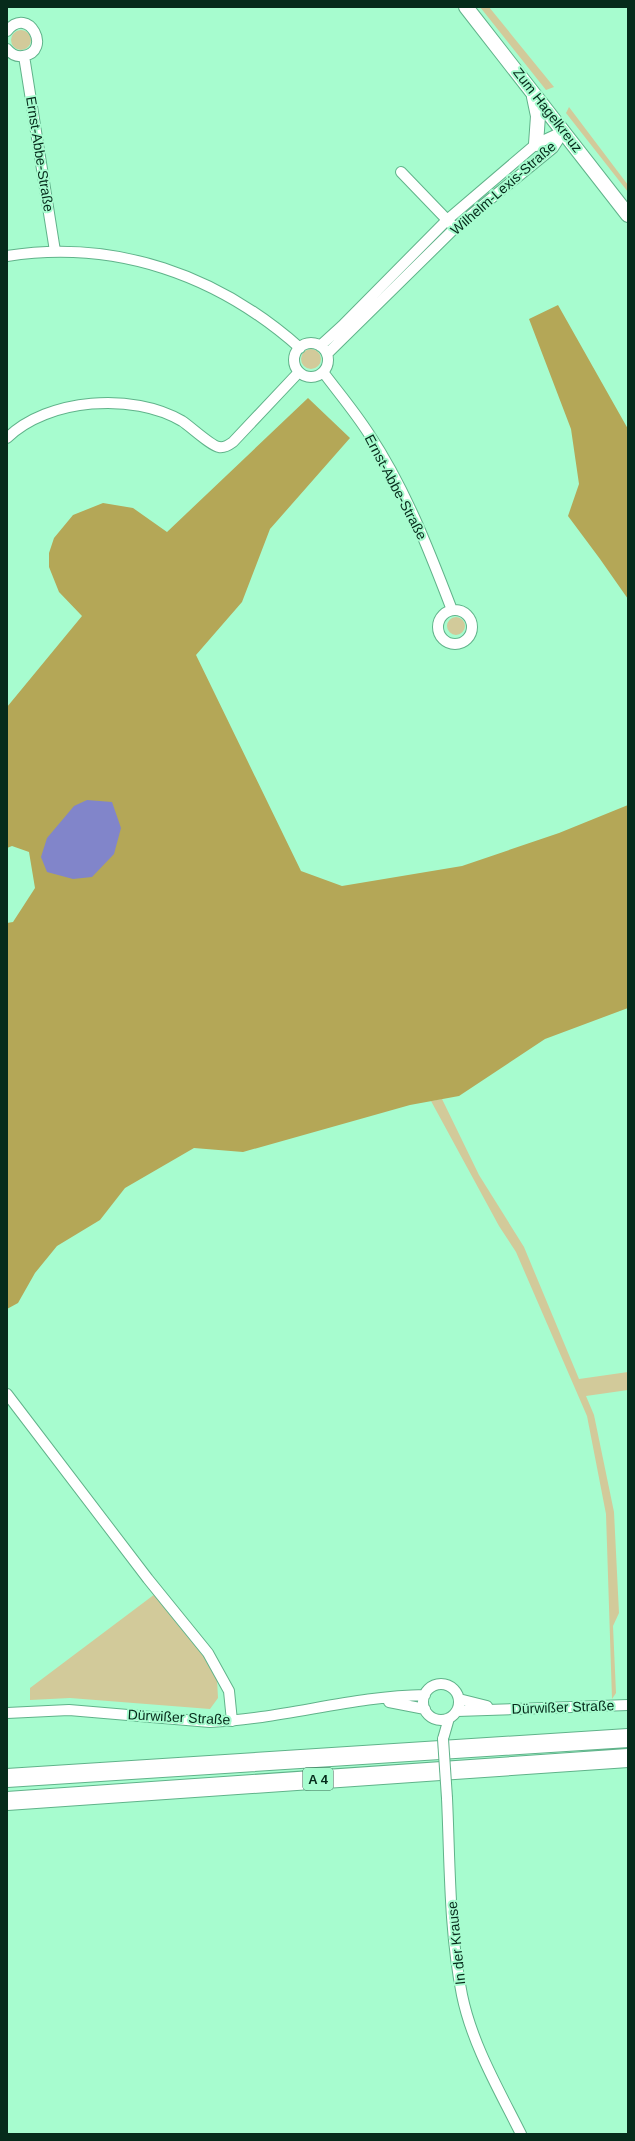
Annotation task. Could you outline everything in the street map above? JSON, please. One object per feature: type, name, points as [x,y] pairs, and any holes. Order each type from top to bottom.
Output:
[{"type":"highway","name":"A 4","points":[[7,1778],[628,1738]]},
{"type":"highway","name":"A 4","points":[[7,1801],[628,1758]]},
{"type":"main road","name":"Zum Hagelkreuz","points":[[466,7],[628,215]]},
{"type":"main road","points":[[533,93],[538,116],[536,144]]},
{"type":"street","points":[[7,31],[15,24],[26,24],[35,30],[38,41],[29,55],[13,55],[7,49]]},
{"type":"street","name":"Ernst-Abbe-Straße","points":[[24,56],[55,251]]},
{"type":"street","name":"Wilhelm-Lexis-Straße","points":[[320,346],[348,321],[447,220],[536,144],[564,131]]},
{"type":"street","name":"Wilhelm-Lexis-Straße","points":[[327,354],[455,228],[553,148],[564,131]]},
{"type":"street","points":[[401,172],[455,228]]},
{"type":"street","points":[[7,256],[55,251],[118,257],[150,263],[193,278],[256,313],[300,348]]},
{"type":"street","points":[[310,343],[320,346],[327,354],[328,362],[323,372],[319,376],[308,377],[299,372],[294,362],[296,352],[300,348],[310,343]]},
{"type":"street","points":[[7,438],[49,413],[86,403],[115,402],[164,412],[181,420],[214,445],[219,447],[226,446],[233,442],[299,372]]},
{"type":"street","name":"Ernst-Abbe-Straße","points":[[323,372],[368,433],[384,460],[428,550],[452,610]]},
{"type":"street","points":[[7,1394],[148,1579],[208,1653],[229,1691],[232,1721]]},
{"type":"street","points":[[444,1684],[451,1687],[456,1692],[459,1700],[445,1720],[428,1714],[425,1709],[425,1695],[429,1688],[436,1685],[444,1684]]},
{"type":"street","name":"Dürwißer Straße","points":[[7,1713],[69,1710],[210,1722],[271,1717],[334,1704],[425,1695]]},
{"type":"street","name":"Dürwißer Straße","points":[[373,1699],[409,1704],[425,1709]]},
{"type":"street","name":"Dürwißer Straße","points":[[459,1700],[498,1709],[535,1710],[628,1705]]},
{"type":"street","name":"Dürwißer Straße","points":[[445,1720],[498,1709]]},
{"type":"street","name":"In der Krause","points":[[445,1720],[443,1740],[454,1940],[462,1996],[480,2050],[521,2134]]},
{"type":"shaded area","points":[[480,7],[489,7],[554,87],[546,90]]},
{"type":"shaded area","points":[[21,30],[28,33],[31,40],[28,47],[21,50],[14,47],[11,40],[14,33]]},
{"type":"shaded area","points":[[569,107],[628,185],[628,192],[566,113]]},
{"type":"shaded area","points":[[558,305],[628,429],[628,599],[568,516],[579,484],[571,429],[529,319]]},
{"type":"shaded area","points":[[311,349],[318,352],[321,359],[318,366],[311,369],[304,366],[301,359],[304,352]]},
{"type":"shaded area","points":[[308,398],[350,438],[270,529],[242,602],[196,655],[301,871],[342,886],[462,866],[559,833],[628,805],[628,1008],[545,1039],[459,1096],[410,1105],[243,1152],[194,1148],[125,1188],[100,1220],[57,1246],[35,1273],[18,1303],[7,1309],[7,923],[13,922],[35,888],[29,852],[12,846],[7,848],[7,707],[82,616],[59,592],[49,567],[49,553],[54,538],[73,515],[103,503],[133,508],[167,532]]},
{"type":"shaded area","points":[[456,617],[462,620],[465,626],[462,632],[456,635],[450,632],[447,626],[450,620]]},
{"type":"shaded area","points":[[442,1099],[479,1175],[524,1247],[579,1379],[628,1372],[628,1390],[586,1396],[594,1415],[614,1512],[619,1613],[613,1626],[616,1693],[612,1699],[606,1514],[587,1416],[516,1252],[499,1226],[431,1101]]},
{"type":"shaded area","points":[[155,1594],[204,1655],[217,1679],[218,1698],[210,1709],[70,1698],[30,1700],[30,1688]]},
{"type":"water","points":[[87,800],[112,802],[121,828],[114,854],[92,877],[73,879],[47,872],[41,857],[47,838],[74,806]]}]
